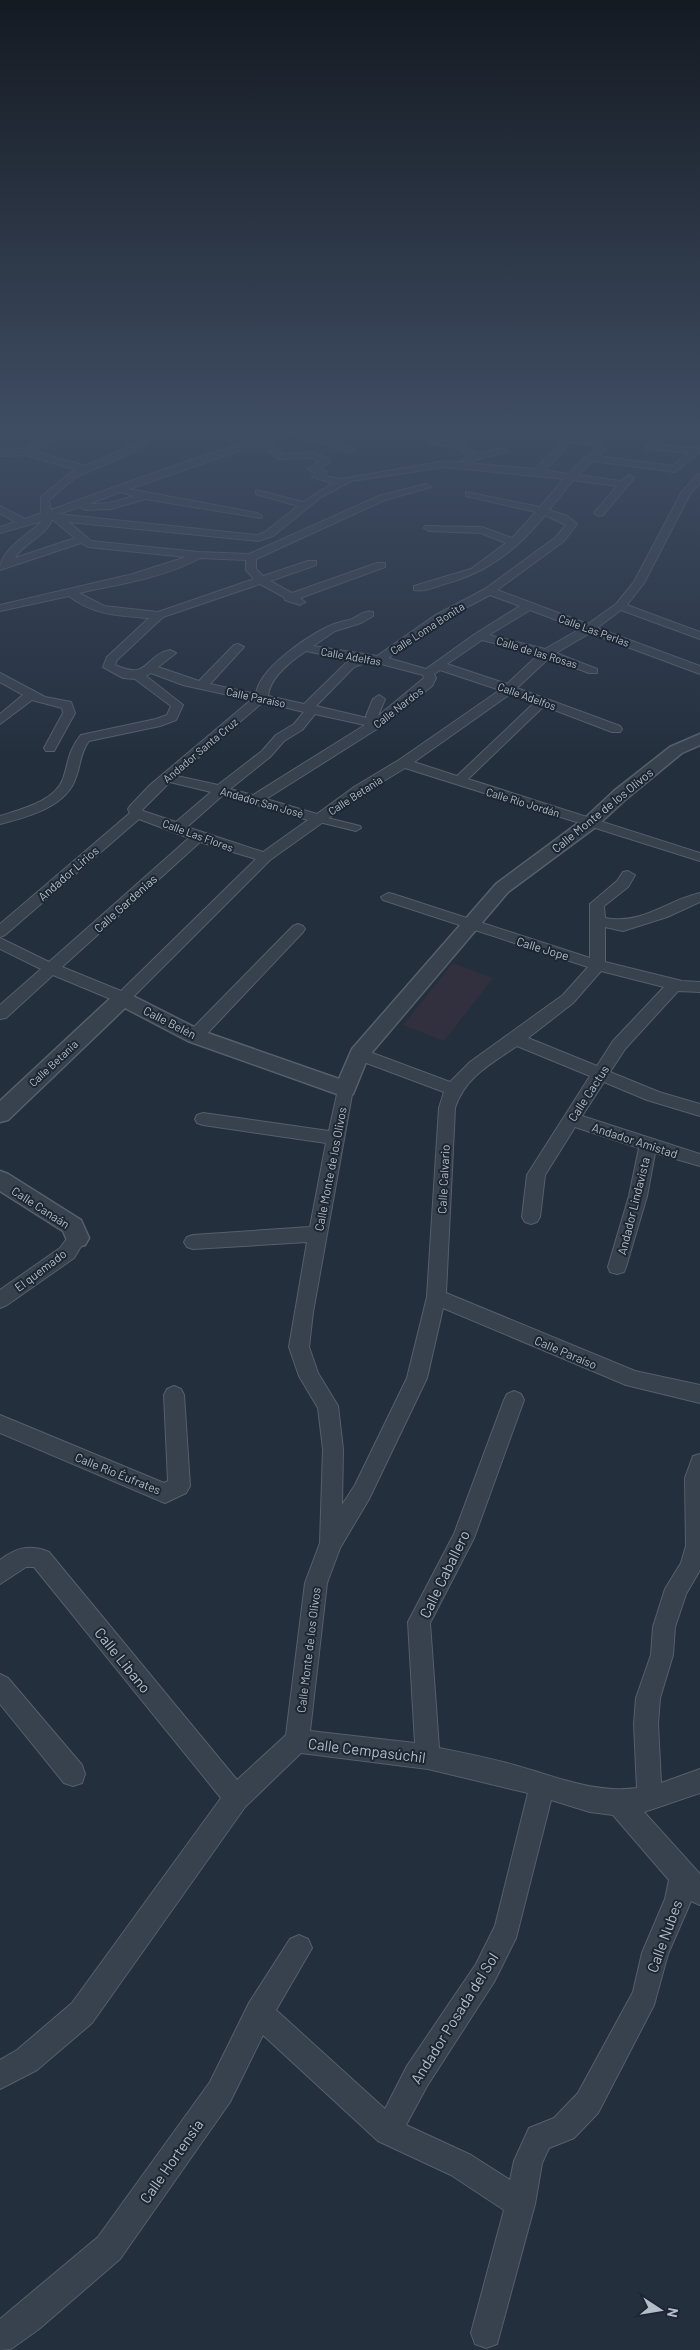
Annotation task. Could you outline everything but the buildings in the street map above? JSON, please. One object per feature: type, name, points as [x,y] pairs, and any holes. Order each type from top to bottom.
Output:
[{"type":"street","points":[[4,566],[16,547],[28,538]]},
{"type":"street","points":[[4,566],[82,539],[88,544],[100,546],[198,555],[251,557],[294,538]]},
{"type":"street","points":[[502,538],[514,542]]},
{"type":"street","points":[[418,588],[457,578],[475,571],[518,538]]},
{"type":"street","name":"Calle Loma Bonita","points":[[373,659],[438,618],[489,591],[561,538]]},
{"type":"street","name":"Calle Betania","points":[[0,1114],[123,998],[265,857],[359,790],[404,763],[509,689],[547,653],[588,629],[620,606],[639,583],[663,538]]},
{"type":"street","points":[[0,608],[146,574],[183,563],[198,555]]},
{"type":"street","points":[[251,557],[251,570],[260,580],[289,598],[304,604]]},
{"type":"street","points":[[0,820],[47,804],[67,786],[71,776],[72,759],[85,738],[160,722],[172,717],[177,705],[138,675],[117,671],[109,666],[111,659],[159,615],[312,563]]},
{"type":"street","points":[[289,598],[381,565]]},
{"type":"street","name":"Calle Las Perlas","points":[[489,591],[700,670]]},
{"type":"street","points":[[71,592],[81,602],[109,611],[159,615]]},
{"type":"street","name":"Calle Nardos","points":[[255,800],[376,724],[428,683],[432,669],[479,636],[529,606]]},
{"type":"street","points":[[620,606],[700,636]]},
{"type":"street","name":"Andador Santa Cruz","points":[[136,812],[138,804],[262,697],[263,687],[287,658],[331,629],[357,621],[369,614]]},
{"type":"street","name":"Calle de las Rosas","points":[[479,636],[547,653],[593,671]]},
{"type":"street","points":[[203,684],[238,647]]},
{"type":"street","name":"Calle Adelfas","points":[[304,647],[336,654],[348,653],[432,669]]},
{"type":"street","points":[[138,675],[170,653]]},
{"type":"street","points":[[178,828],[266,754],[280,738],[298,727],[310,708],[350,665],[373,659]]},
{"type":"street","name":"Calle Paraíso","points":[[150,668],[187,682],[262,697],[376,724]]},
{"type":"street","name":"Calle Adelfos","points":[[432,669],[509,689],[616,729]]},
{"type":"street","points":[[0,677],[41,700],[68,705],[70,709],[50,748]]},
{"type":"street","points":[[0,720],[31,695]]},
{"type":"street","points":[[376,724],[372,716],[379,700]]},
{"type":"street","points":[[459,781],[544,701]]},
{"type":"street","name":"Calle Monte de los Olivos","points":[[297,1741],[316,1583],[331,1543],[333,1449],[328,1406],[308,1376],[299,1347],[303,1312],[345,1089],[359,1054],[502,888],[591,822],[620,795],[676,750],[700,739]]},
{"type":"street","name":"Calle Río Jordán","points":[[404,763],[700,857]]},
{"type":"street","name":"Andador San José","points":[[168,778],[221,790],[356,828]]},
{"type":"street","name":"Calle Las Flores","points":[[136,812],[198,837],[265,857]]},
{"type":"street","name":"Andador Lirios","points":[[0,932],[136,812]]},
{"type":"street","name":"Calle Gardenias","points":[[0,1014],[198,837]]},
{"type":"street","points":[[359,1054],[453,1089],[476,1066],[516,1039],[568,999],[598,965],[597,904],[623,884],[628,875]]},
{"type":"street","name":"Calle Jope","points":[[388,897],[471,926],[598,965],[699,990]]},
{"type":"street","points":[[597,921],[623,926],[662,914],[700,897]]},
{"type":"street","points":[[195,1036],[298,929]]},
{"type":"street","name":"Calle Belén","points":[[0,942],[52,969],[123,998],[195,1036],[345,1089]]},
{"type":"street","name":"Calle Cactus","points":[[531,1217],[536,1175],[619,1045],[675,985]]},
{"type":"street","points":[[516,1039],[653,1096],[700,1110]]},
{"type":"street","name":"Calle Calvario","points":[[331,1543],[362,1492],[417,1378],[436,1297],[447,1108],[453,1089]]},
{"type":"street","points":[[203,1119],[336,1138]]},
{"type":"street","name":"Andador Amistad","points":[[571,1119],[700,1160]]},
{"type":"street","name":"Andador Lindavista","points":[[617,1267],[638,1196],[648,1145]]},
{"type":"street","name":"Calle Canaán","points":[[0,1180],[72,1226],[76,1238]]},
{"type":"street","points":[[193,1242],[318,1234]]},
{"type":"street","name":"El quemado","points":[[0,1300],[67,1253],[76,1238]]},
{"type":"street","name":"Calle Paraíso","points":[[436,1297],[633,1379],[700,1394]]},
{"type":"street","name":"Calle Río Éufrates","points":[[0,1424],[164,1493],[179,1486],[174,1395]]},
{"type":"street","name":"Calle Caballero","points":[[428,1757],[420,1622],[463,1538],[514,1400]]},
{"type":"street","points":[[650,1799],[646,1724],[648,1698],[662,1655],[664,1627],[676,1589],[690,1568],[698,1546],[695,1478],[700,1462]]},
{"type":"street","name":"Calle Libano","points":[[0,1574],[21,1558],[32,1555],[40,1559],[236,1798]]},
{"type":"street","points":[[0,1686],[73,1774]]},
{"type":"street","name":"Calle Cempasúchil","points":[[0,2075],[27,2060],[82,2013],[236,1798],[297,1741],[428,1757],[514,1777],[590,1800],[619,1802],[650,1799],[700,1782]]},
{"type":"street","name":"Andador Posada del Sol","points":[[388,2131],[417,2076],[452,2026],[485,1973],[506,1929],[542,1787]]},
{"type":"street","points":[[619,1802],[692,1884]]},
{"type":"street","name":"Calle Nubes","points":[[520,2204],[528,2161],[539,2138],[564,2128],[588,2103],[645,1996],[655,1953],[678,1900],[692,1884]]},
{"type":"street","name":"Calle Hortensia","points":[[0,2338],[28,2318],[109,2248],[220,2092],[259,2013],[299,1948]]},
{"type":"street","points":[[259,2013],[388,2131],[460,2165],[520,2204],[486,2333]]},
{"type":"shaded area","points":[[453,963],[493,978],[444,1041],[403,1025]]}]
